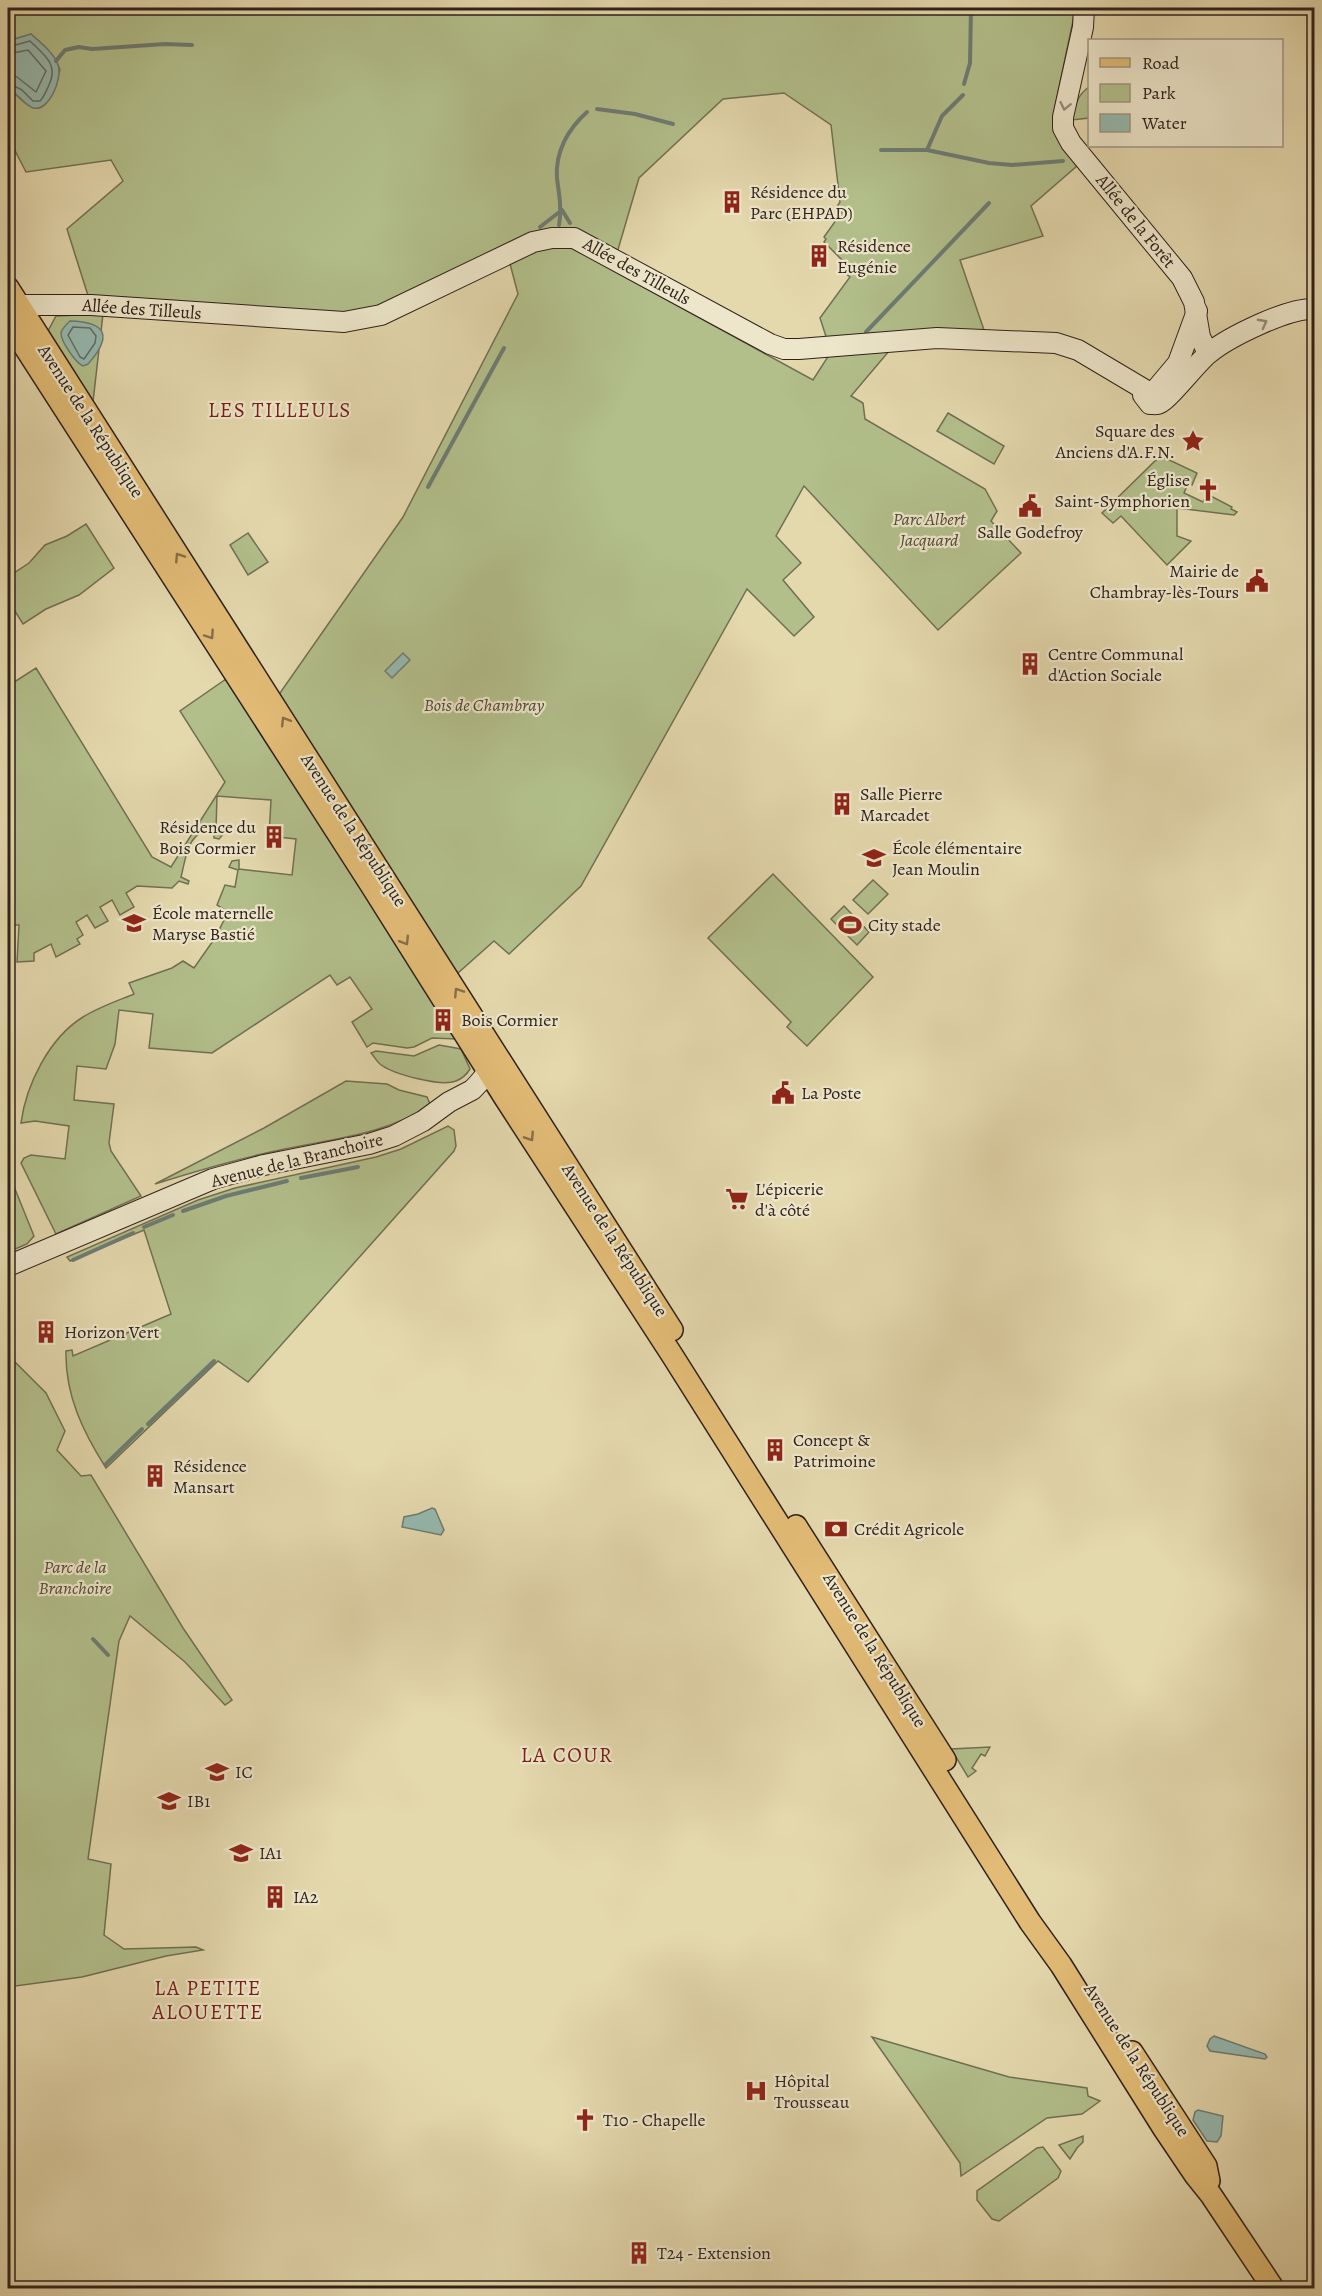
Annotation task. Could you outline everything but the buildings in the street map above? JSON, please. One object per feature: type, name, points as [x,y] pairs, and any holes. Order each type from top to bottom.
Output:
[{"type":"main road","name":"Avenue de la République","points":[[10,305],[494,1064],[1206,2166],[1211,2195]]},
{"type":"main road","name":"Avenue de la République","points":[[494,1064],[505,1098],[683,1373],[1170,2139],[1274,2289]]},
{"type":"street","name":"Allée de la Forêt","points":[[1084,8],[1083,27],[1064,110],[1063,128],[1071,143],[1182,278],[1197,311],[1200,337],[1212,351]]},
{"type":"street","name":"Allée des Tilleuls","points":[[10,305],[91,305],[357,321],[381,315],[533,242],[552,238],[574,238],[770,344],[784,349],[937,338],[1056,343],[1078,350],[1151,399]]},
{"type":"street","points":[[1197,311],[1178,363],[1151,399],[1158,404],[1212,351],[1278,316],[1314,309]]},
{"type":"street","name":"Avenue de la Branchoire","points":[[8,1266],[213,1179],[264,1165],[369,1144],[394,1136],[423,1121],[477,1085],[494,1064]]},
{"type":"street","points":[[452,1100],[482,1094],[505,1098]]},
{"type":"green space","name":"Bois de Chambray","points":[[8,8],[1074,8],[1053,116],[1054,130],[1085,159],[1031,206],[1043,236],[960,260],[984,330],[906,331],[851,396],[863,403],[865,419],[985,489],[997,511],[991,521],[1021,553],[938,630],[804,486],[776,536],[801,563],[783,580],[814,617],[794,636],[747,589],[581,886],[509,954],[494,941],[450,980],[273,703],[403,517],[518,294],[509,260],[381,315],[91,305],[67,229],[123,181],[111,160],[26,172],[8,137],[8,87],[30,106],[42,107],[50,97],[60,70],[56,60],[31,34],[8,41]],"holes":[[[784,93],[831,125],[840,202],[836,208],[842,212],[824,237],[826,239],[824,242],[843,261],[849,271],[846,274],[850,277],[820,318],[831,352],[813,380],[612,270],[639,178],[723,99]]]},
{"type":"green space","points":[[1088,88],[1088,118],[1072,120],[1079,97]]},
{"type":"green space","points":[[103,314],[93,402],[48,331],[56,316]]},
{"type":"green space","points":[[948,413],[1004,446],[994,464],[937,431]]},
{"type":"green space","points":[[1163,457],[1197,473],[1192,485],[1188,484],[1184,493],[1203,502],[1207,494],[1237,512],[1234,515],[1177,508],[1177,536],[1191,541],[1167,565],[1121,516],[1113,523],[1102,513],[1156,460]]},
{"type":"green space","points":[[86,524],[114,568],[79,595],[46,609],[23,624],[8,600],[8,577],[29,563],[45,545],[67,536]]},
{"type":"green space","points":[[248,533],[268,562],[248,575],[230,545]]},
{"type":"green space","points":[[36,668],[152,857],[171,867],[225,782],[180,711],[226,679],[345,864],[393,932],[457,1039],[432,1038],[407,1048],[373,1043],[367,1047],[352,1022],[372,1009],[350,977],[337,985],[330,975],[212,1053],[149,1048],[153,1014],[119,1010],[115,1044],[106,1069],[77,1066],[74,1100],[114,1104],[109,1143],[111,1151],[141,1196],[56,1234],[21,1163],[24,1158],[31,1155],[65,1159],[69,1126],[35,1121],[21,1123],[28,1093],[41,1064],[60,1037],[71,1026],[95,1010],[134,994],[129,983],[172,968],[183,961],[194,968],[215,938],[228,912],[217,905],[225,885],[235,887],[238,870],[229,867],[232,861],[239,860],[239,869],[292,875],[296,839],[269,836],[271,800],[217,796],[216,829],[224,829],[224,833],[219,839],[214,838],[214,830],[205,831],[193,839],[181,877],[189,881],[188,884],[179,881],[172,888],[137,886],[126,893],[134,907],[120,915],[112,900],[100,907],[108,921],[95,928],[87,915],[76,922],[83,935],[77,939],[80,944],[56,957],[51,944],[34,953],[34,961],[17,962],[19,925],[8,925],[8,686]]},
{"type":"green space","points":[[773,874],[873,977],[807,1046],[787,1027],[791,1022],[708,938]]},
{"type":"green space","points":[[873,880],[888,894],[868,914],[853,900]]},
{"type":"green space","name":"City stade","points":[[844,906],[869,932],[857,945],[831,919]]},
{"type":"green space","points":[[439,1045],[461,1049],[470,1069],[458,1080],[439,1082],[405,1075],[386,1068],[371,1053],[376,1051],[414,1056]]},
{"type":"green space","points":[[346,1081],[387,1084],[399,1090],[427,1097],[430,1104],[396,1123],[377,1129],[248,1157],[155,1184],[264,1128]]},
{"type":"green space","points":[[448,1126],[454,1130],[456,1146],[454,1151],[248,1382],[218,1361],[106,1468],[83,1427],[72,1398],[66,1367],[66,1351],[72,1350],[73,1356],[171,1314],[144,1230],[70,1261],[67,1257],[198,1200],[235,1188],[376,1157],[401,1149]]},
{"type":"green space","points":[[8,1182],[13,1184],[34,1236],[27,1244],[8,1252],[8,1214],[13,1213],[11,1187],[8,1187]]},
{"type":"green space","name":"Parc de la Branchoire","points":[[8,1355],[46,1393],[65,1431],[57,1450],[81,1476],[91,1475],[183,1628],[232,1700],[225,1705],[185,1662],[130,1616],[119,1641],[88,1859],[111,1864],[104,1935],[124,1949],[196,1947],[203,1950],[166,1956],[82,1977],[8,1987]]},
{"type":"green space","points":[[990,1747],[985,1756],[981,1754],[972,1768],[976,1771],[968,1777],[951,1749]]},
{"type":"green space","points":[[872,2037],[1009,2077],[1087,2088],[1088,2096],[1100,2101],[1082,2114],[1047,2118],[961,2176],[960,2163]]},
{"type":"green space","points":[[1083,2136],[1083,2142],[1070,2159],[1059,2145]]},
{"type":"green space","points":[[1043,2147],[1061,2171],[1058,2178],[999,2221],[992,2219],[977,2200],[977,2191],[1037,2148]]},
{"type":"water","points":[[31,34],[54,57],[59,71],[53,93],[49,100],[39,108],[30,107],[8,87],[8,41]]},
{"type":"water","points":[[70,321],[92,324],[102,333],[101,346],[88,364],[83,366],[63,342],[62,329]]},
{"type":"water","points":[[403,653],[410,660],[392,678],[385,671]]},
{"type":"water","points":[[435,1509],[444,1530],[441,1535],[402,1527],[404,1517]]},
{"type":"water","points":[[1214,2036],[1265,2054],[1267,2057],[1265,2059],[1210,2051],[1207,2046]]},
{"type":"water","points":[[1198,2110],[1223,2116],[1221,2136],[1217,2142],[1207,2141],[1193,2120]]},
{"type":"waterway","points":[[964,84],[970,63],[971,8]]},
{"type":"waterway","points":[[1049,8],[1070,13]]},
{"type":"waterway","points":[[56,61],[65,50],[79,47],[92,49],[165,44],[192,45]]},
{"type":"waterway","points":[[927,150],[942,116],[963,95]]},
{"type":"waterway","points":[[597,109],[635,114],[673,124]]},
{"type":"waterway","points":[[559,225],[558,159],[569,133],[587,112]]},
{"type":"waterway","points":[[881,150],[927,150],[989,163],[1012,165],[1063,161]]},
{"type":"waterway","points":[[866,332],[989,203]]},
{"type":"waterway","points":[[540,227],[562,210],[570,223]]},
{"type":"waterway","points":[[428,487],[504,348]]},
{"type":"waterway","points":[[301,1178],[358,1167]]},
{"type":"waterway","points":[[183,1211],[226,1196],[287,1181]]},
{"type":"waterway","points":[[144,1227],[173,1215]]},
{"type":"waterway","points":[[73,1260],[133,1233]]},
{"type":"waterway","points":[[148,1424],[214,1361]]},
{"type":"waterway","points":[[106,1464],[142,1429]]},
{"type":"waterway","points":[[93,1639],[108,1655]]},
{"type":"place","name":"Résidence du Parc (EHPAD)","points":[[732,202]]},
{"type":"place","name":"Résidence Eugénie","points":[[819,256]]},
{"type":"place","name":"Square des Anciens d'A.F.N.","points":[[1193,441]]},
{"type":"place","name":"Église Saint-Symphorien","points":[[1208,490]]},
{"type":"place","name":"Salle Godefroy","points":[[1030,506]]},
{"type":"place","name":"Mairie de Chambray-lès-Tours","points":[[1257,581]]},
{"type":"place","name":"Centre Communal d'Action Sociale","points":[[1030,664]]},
{"type":"place","name":"Salle Pierre Marcadet","points":[[842,804]]},
{"type":"place","name":"Résidence du Bois Cormier","points":[[274,837]]},
{"type":"place","name":"École élémentaire Jean Moulin","points":[[874,858]]},
{"type":"place","name":"École maternelle Maryse Bastié","points":[[134,923]]},
{"type":"place","name":"City stade","points":[[850,925]]},
{"type":"place","name":"Bois Cormier","points":[[443,1020]]},
{"type":"place","name":"La Poste","points":[[783,1093]]},
{"type":"place","name":"L'épicerie d'à côté","points":[[737,1199]]},
{"type":"place","name":"Horizon Vert","points":[[46,1332]]},
{"type":"place","name":"Concept & Patrimoine","points":[[775,1450]]},
{"type":"place","name":"Résidence Mansart","points":[[155,1476]]},
{"type":"place","name":"Crédit Agricole","points":[[836,1529]]},
{"type":"place","name":"IC","points":[[217,1772]]},
{"type":"place","name":"IB1","points":[[169,1801]]},
{"type":"place","name":"IA1","points":[[241,1853]]},
{"type":"place","name":"IA2","points":[[275,1897]]},
{"type":"place","name":"Hôpital Trousseau","points":[[756,2091]]},
{"type":"place","name":"T10 - Chapelle","points":[[585,2120]]},
{"type":"place","name":"T24 - Extension","points":[[639,2253]]},
{"type":"district","name":"LES TILLEULS","points":[[280,410]]},
{"type":"district","name":"LA COUR","points":[[567,1755]]},
{"type":"district","name":"LA PETITE ALOUETTE","points":[[208,2000]]},
{"type":"park label","name":"Parc Albert Jacquard","points":[[929,529]]}]
